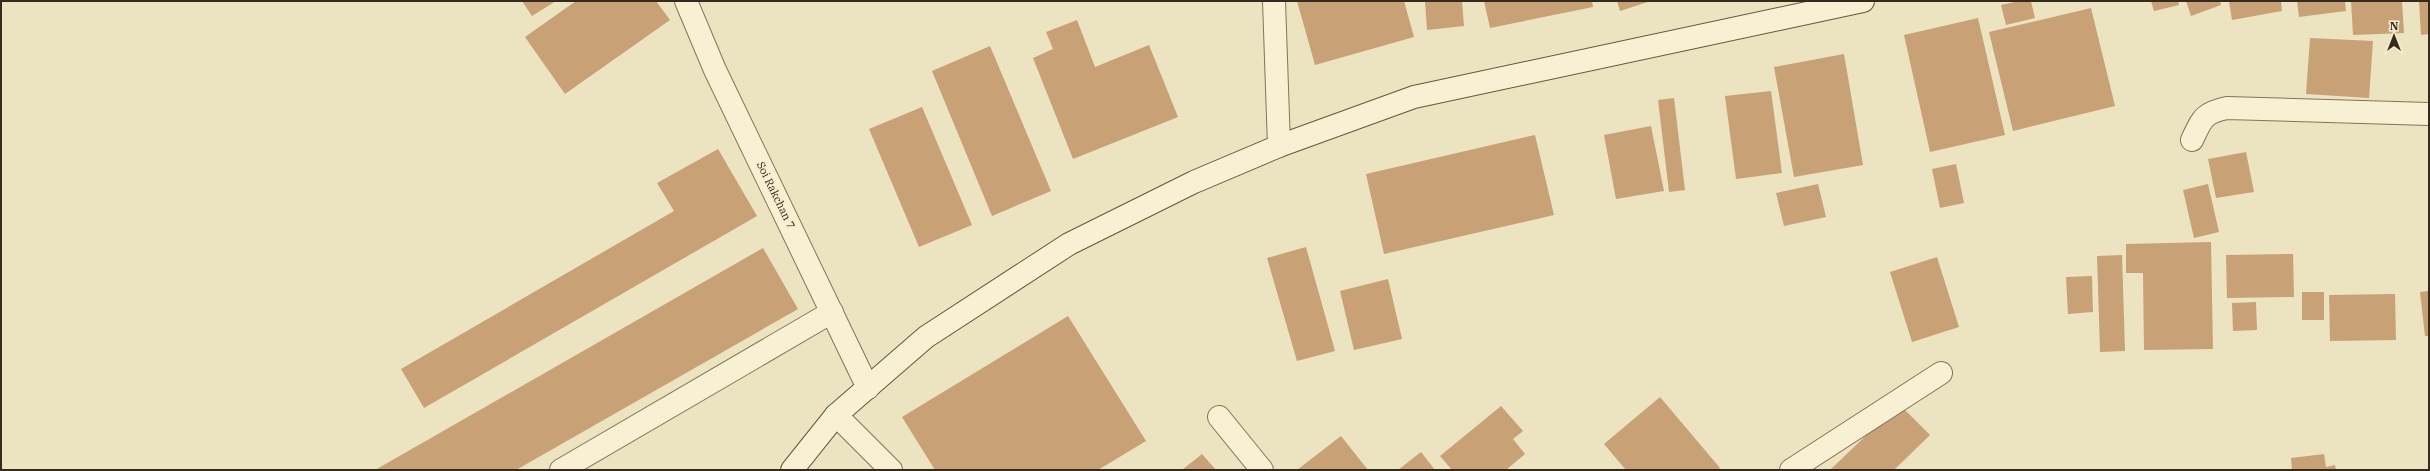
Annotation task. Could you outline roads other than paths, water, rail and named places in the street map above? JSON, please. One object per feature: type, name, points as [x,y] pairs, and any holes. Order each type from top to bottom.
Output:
[{"type":"street","name":"Soi Rakchan 7","points":[[686,1],[715,70],[868,388]]},
{"type":"street","points":[[1274,1],[1279,146]]},
{"type":"street","points":[[792,470],[836,415],[926,338],[1069,244],[1194,182],[1279,146],[1414,97],[1862,1]]},
{"type":"street","points":[[2192,140],[2203,117],[2213,111],[2227,108],[2429,114]]},
{"type":"street","points":[[561,470],[832,312]]},
{"type":"street","points":[[1791,470],[1941,373]]},
{"type":"street","points":[[836,415],[891,470]]},
{"type":"street","points":[[1219,417],[1262,470]]}]
